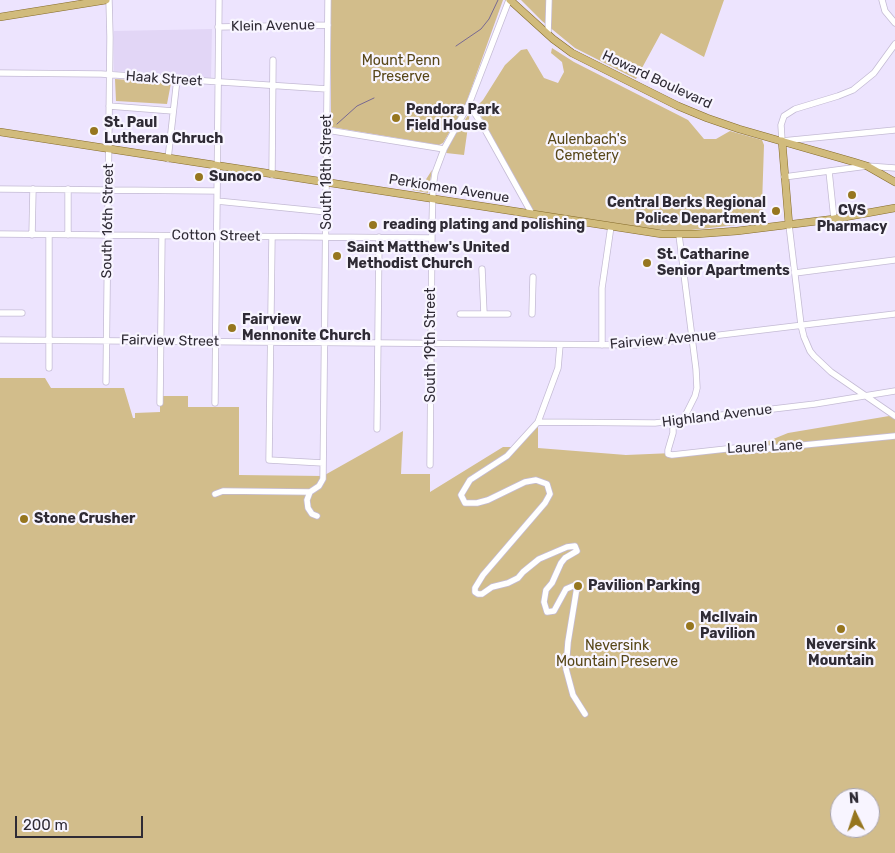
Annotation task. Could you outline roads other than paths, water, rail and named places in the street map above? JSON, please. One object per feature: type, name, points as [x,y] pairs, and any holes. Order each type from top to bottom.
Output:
[{"type":"main road","points":[[0,17],[107,0]]},
{"type":"main road","name":"Howard Boulevard","points":[[510,0],[548,34],[577,56],[690,112],[739,129],[867,166],[895,182]]},
{"type":"main road","name":"Perkiomen Avenue","points":[[0,132],[432,200],[679,235],[789,225],[895,208]]},
{"type":"main road","points":[[782,141],[789,225]]},
{"type":"street","name":"South 16th Street","points":[[106,382],[109,106],[107,0]]},
{"type":"street","points":[[215,403],[218,0]]},
{"type":"street","name":"South 18th Street","points":[[312,491],[319,486],[323,479],[328,0]]},
{"type":"street","name":"South 19th Street","points":[[430,466],[432,200],[435,173],[444,149],[469,104],[510,0]]},
{"type":"street","points":[[548,34],[549,0]]},
{"type":"street","points":[[882,0],[885,11],[895,23]]},
{"type":"street","name":"Klein Avenue","points":[[218,27],[328,24]]},
{"type":"street","points":[[895,44],[874,73],[853,90],[795,109],[784,116],[782,141],[895,130]]},
{"type":"street","points":[[272,60],[272,175]]},
{"type":"street","name":"Haak Street","points":[[0,73],[109,75],[328,89]]},
{"type":"street","points":[[168,159],[177,79]]},
{"type":"street","points":[[469,104],[532,214]]},
{"type":"street","points":[[109,106],[173,111]]},
{"type":"street","points":[[327,130],[444,149]]},
{"type":"street","points":[[784,177],[867,166],[895,168]]},
{"type":"street","points":[[829,172],[834,219]]},
{"type":"street","points":[[0,189],[217,191]]},
{"type":"street","points":[[32,235],[33,189]]},
{"type":"street","points":[[68,190],[68,235]]},
{"type":"street","points":[[217,201],[327,212]]},
{"type":"street","points":[[789,225],[806,344],[814,356],[831,372],[895,416]]},
{"type":"street","points":[[602,345],[602,288],[611,226]]},
{"type":"street","name":"Cotton Street","points":[[0,234],[432,238]]},
{"type":"street","points":[[49,235],[49,368]]},
{"type":"street","points":[[679,235],[697,388],[693,401],[683,420]]},
{"type":"street","points":[[160,403],[162,236]]},
{"type":"street","points":[[272,237],[269,460],[323,463]]},
{"type":"street","points":[[377,429],[379,237]]},
{"type":"street","points":[[796,273],[895,260]]},
{"type":"street","points":[[482,269],[484,314]]},
{"type":"street","points":[[532,277],[532,314]]},
{"type":"street","points":[[0,313],[22,312]]},
{"type":"street","points":[[460,314],[508,314]]},
{"type":"street","name":"Fairview Avenue","points":[[430,344],[637,345],[895,314]]},
{"type":"street","name":"Fairview Street","points":[[0,340],[430,344]]},
{"type":"street","points":[[560,345],[558,368],[538,422],[507,456],[470,480],[461,495],[465,503],[477,504],[525,482],[536,480],[547,484],[550,494],[545,503],[483,575],[475,588],[475,592],[482,594],[492,587],[513,581],[539,559],[567,547],[575,546],[576,550],[561,563],[552,583],[546,590],[544,602],[547,612],[554,611],[566,589],[573,586],[578,587],[566,663],[573,695],[585,714]]},
{"type":"street","name":"Highland Avenue","points":[[538,422],[655,423],[895,392]]},
{"type":"street","name":"Laurel Lane","points":[[673,421],[673,433],[668,450],[668,454],[672,455],[735,448],[753,450],[895,436]]},
{"type":"street","points":[[215,494],[218,491],[232,490],[312,491],[307,504],[312,514],[316,516]]},
{"type":"waterway","points":[[456,46],[481,29],[489,19],[498,0]]},
{"type":"waterway","points":[[337,124],[357,106],[374,98]]},
{"type":"place","name":"Pendora Park Field House","points":[[396,118]]},
{"type":"place","name":"St. Paul Lutheran Chruch","points":[[94,131]]},
{"type":"place","name":"Sunoco","points":[[199,177]]},
{"type":"place","name":"CVS Pharmacy","points":[[852,195]]},
{"type":"place","name":"Central Berks Regional Police Department","points":[[776,211]]},
{"type":"place","name":"reading plating and polishing","points":[[373,225]]},
{"type":"place","name":"Saint Matthew's United Methodist Church","points":[[337,256]]},
{"type":"place","name":"St. Catharine Senior Apartments","points":[[647,263]]},
{"type":"place","name":"Fairview Mennonite Church","points":[[232,328]]},
{"type":"place","name":"Stone Crusher","points":[[24,519]]},
{"type":"place","name":"Pavilion Parking","points":[[578,586]]},
{"type":"place","name":"McIlvain Pavilion","points":[[690,626]]},
{"type":"place","name":"Neversink Mountain","points":[[841,629]]},
{"type":"park label","name":"Mount Penn Preserve","points":[[401,69]]},
{"type":"park label","name":"Aulenbach's Cemetery","points":[[587,148]]},
{"type":"park label","name":"Neversink Mountain Preserve","points":[[617,654]]}]
